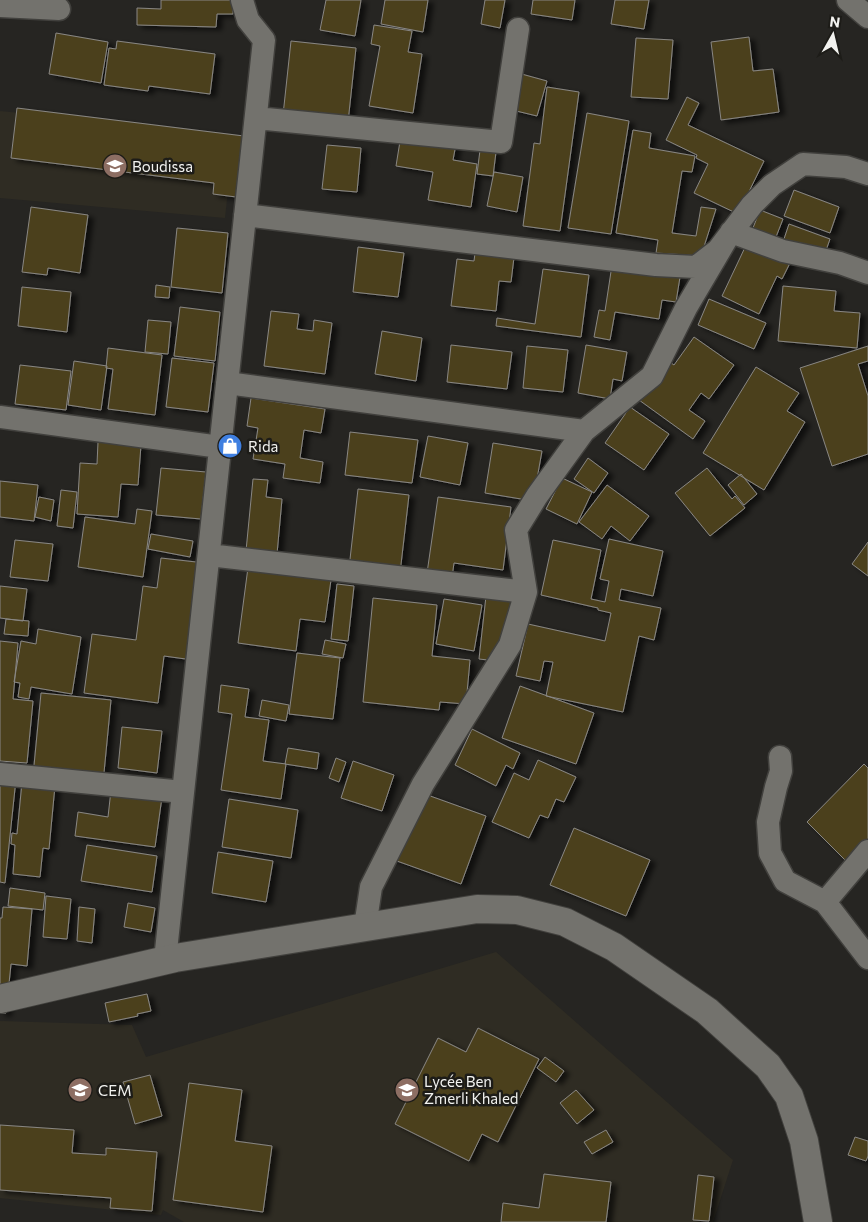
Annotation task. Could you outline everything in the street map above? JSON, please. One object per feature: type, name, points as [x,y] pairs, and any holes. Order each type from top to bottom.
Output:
[{"type":"street","points":[[165,960],[264,40],[248,20],[242,0]]},
{"type":"street","points":[[848,0],[868,17]]},
{"type":"street","points":[[0,6],[59,9]]},
{"type":"street","points":[[256,118],[501,142],[518,29]]},
{"type":"street","points":[[245,215],[656,265],[696,267],[718,250],[752,204],[772,184],[803,164],[846,168],[868,174]]},
{"type":"street","points":[[729,236],[783,251],[840,263],[868,273]]},
{"type":"street","points":[[366,927],[371,887],[423,784],[510,645],[526,592],[516,530],[537,496],[584,431],[652,376],[686,308],[729,236]]},
{"type":"street","points":[[227,383],[584,431]]},
{"type":"street","points":[[0,416],[220,447]]},
{"type":"street","points":[[209,554],[526,592]]},
{"type":"street","points":[[780,757],[781,771],[768,822],[770,853],[785,881],[825,902],[868,958]]},
{"type":"street","points":[[0,774],[183,792]]},
{"type":"street","points":[[825,902],[868,850]]},
{"type":"street","points":[[0,999],[165,960],[477,908],[517,910],[564,922],[614,947],[707,1011],[768,1066],[789,1096],[804,1141],[818,1222]]},
{"type":"shaded area","name":"Boudissa","points":[[0,111],[234,134],[225,218],[0,198]]},
{"type":"shaded area","name":"Lycée Ben Zmerli Khaled","points":[[496,952],[733,1160],[713,1222],[184,1222],[163,1210],[161,1215],[0,1198],[0,1021],[132,1025],[146,1057]]},
{"type":"building","points":[[161,0],[233,0],[233,14],[217,14],[216,27],[137,25],[137,8],[161,9]]},
{"type":"building","points":[[326,0],[361,0],[355,36],[320,30]]},
{"type":"building","points":[[385,0],[428,0],[423,32],[381,24]]},
{"type":"building","points":[[485,0],[505,0],[500,28],[481,24]]},
{"type":"building","points":[[533,0],[575,0],[572,20],[531,14]]},
{"type":"building","points":[[615,0],[649,0],[644,29],[611,24]]},
{"type":"building","points":[[374,25],[412,31],[408,52],[422,54],[413,113],[369,106],[380,46],[371,44]]},
{"type":"building","points":[[56,33],[108,42],[101,83],[49,74]]},
{"type":"building","points":[[749,37],[753,71],[773,69],[779,112],[721,120],[711,42]]},
{"type":"building","points":[[636,38],[673,40],[668,99],[631,97]]},
{"type":"building","points":[[117,41],[215,54],[210,94],[149,86],[148,91],[104,85],[109,48],[116,49]]},
{"type":"building","points":[[291,41],[356,48],[348,122],[283,115]]},
{"type":"building","points":[[518,73],[547,81],[537,116],[508,109]]},
{"type":"building","points":[[547,87],[579,92],[560,231],[523,226],[534,143],[540,144]]},
{"type":"building","points":[[687,97],[699,103],[688,125],[764,161],[738,214],[694,193],[708,164],[696,158],[697,155],[666,140]]},
{"type":"building","points":[[17,108],[252,137],[244,198],[213,194],[214,183],[11,158]]},
{"type":"building","points":[[587,113],[629,121],[611,234],[568,228]]},
{"type":"building","points":[[633,130],[651,133],[649,148],[695,156],[692,172],[682,171],[672,233],[696,236],[701,207],[716,209],[701,256],[656,253],[658,240],[616,233]]},
{"type":"building","points":[[401,135],[456,144],[453,160],[477,164],[471,207],[428,200],[433,172],[396,166]]},
{"type":"building","points":[[327,145],[361,148],[357,192],[322,189]]},
{"type":"building","points":[[480,150],[496,152],[493,176],[477,174]]},
{"type":"building","points":[[494,172],[523,177],[517,212],[487,206]]},
{"type":"building","points":[[794,190],[839,207],[830,233],[784,216]]},
{"type":"building","points":[[31,207],[88,215],[80,273],[48,268],[47,275],[22,272]]},
{"type":"building","points":[[760,210],[783,219],[774,242],[751,233]]},
{"type":"building","points":[[789,224],[830,239],[824,256],[783,242]]},
{"type":"building","points":[[177,228],[228,233],[222,293],[171,287]]},
{"type":"building","points":[[748,241],[791,261],[782,279],[777,276],[759,314],[722,296]]},
{"type":"building","points":[[476,245],[515,249],[511,282],[499,281],[496,311],[451,306],[457,259],[474,261]]},
{"type":"building","points":[[358,247],[404,253],[398,297],[353,292]]},
{"type":"building","points":[[612,265],[680,277],[676,302],[662,300],[659,319],[615,312],[610,340],[594,337],[599,310],[605,311]]},
{"type":"building","points":[[543,269],[589,275],[581,337],[496,326],[497,318],[535,324]]},
{"type":"building","points":[[156,285],[170,287],[169,298],[155,297]]},
{"type":"building","points":[[783,286],[836,291],[834,311],[860,313],[857,348],[778,341]]},
{"type":"building","points":[[22,287],[71,292],[67,332],[18,326]]},
{"type":"building","points":[[709,299],[766,323],[754,349],[698,325]]},
{"type":"building","points":[[180,307],[220,312],[215,361],[174,356]]},
{"type":"building","points":[[271,311],[299,314],[297,329],[313,331],[314,320],[332,323],[325,374],[264,366]]},
{"type":"building","points":[[148,320],[171,322],[168,354],[145,352]]},
{"type":"building","points":[[382,331],[422,338],[416,381],[375,374]]},
{"type":"building","points":[[694,337],[734,365],[709,399],[701,393],[689,410],[705,421],[693,439],[639,400],[667,360],[674,365]]},
{"type":"building","points":[[451,345],[512,352],[507,389],[447,382]]},
{"type":"building","points":[[586,345],[627,352],[622,381],[613,379],[610,399],[578,393]]},
{"type":"building","points":[[527,346],[568,350],[563,392],[523,388]]},
{"type":"building","points":[[868,346],[868,361],[858,364],[868,396],[868,454],[832,466],[800,368]]},
{"type":"building","points":[[108,348],[162,355],[155,415],[108,409],[113,369],[106,368]]},
{"type":"building","points":[[172,358],[214,363],[208,412],[166,407]]},
{"type":"building","points":[[74,361],[107,366],[101,410],[68,405]]},
{"type":"building","points":[[20,365],[71,371],[66,410],[15,404]]},
{"type":"building","points":[[756,367],[799,393],[787,411],[805,422],[764,490],[703,453]]},
{"type":"building","points":[[251,398],[325,409],[321,433],[304,430],[300,458],[323,462],[320,483],[283,478],[285,464],[253,459],[258,428],[247,426]]},
{"type":"building","points":[[630,407],[669,434],[644,470],[605,443]]},
{"type":"building","points":[[350,432],[418,440],[412,483],[345,475]]},
{"type":"building","points":[[428,436],[468,443],[460,485],[420,477]]},
{"type":"building","points":[[98,442],[141,445],[138,485],[121,484],[118,517],[77,514],[80,463],[97,464]]},
{"type":"building","points":[[493,443],[542,451],[533,501],[485,493]]},
{"type":"building","points":[[588,458],[608,473],[594,493],[574,479]]},
{"type":"building","points":[[161,468],[206,472],[201,519],[156,515]]},
{"type":"building","points":[[707,468],[732,499],[735,496],[745,508],[710,536],[675,493]]},
{"type":"building","points":[[741,474],[757,494],[744,505],[728,485]]},
{"type":"building","points":[[562,478],[592,492],[577,524],[546,509]]},
{"type":"building","points":[[253,479],[268,480],[266,497],[282,499],[277,554],[246,551]]},
{"type":"building","points":[[0,481],[38,485],[34,521],[0,517]]},
{"type":"building","points":[[607,485],[649,516],[630,541],[611,526],[602,539],[579,522]]},
{"type":"building","points":[[358,489],[409,495],[400,573],[349,568]]},
{"type":"building","points":[[61,490],[77,492],[73,528],[57,526]]},
{"type":"building","points":[[39,497],[54,500],[51,521],[35,517]]},
{"type":"building","points":[[438,497],[511,507],[503,570],[454,563],[451,584],[426,580]]},
{"type":"building","points":[[137,509],[152,511],[143,577],[78,567],[85,517],[135,524]]},
{"type":"building","points":[[151,534],[193,541],[190,557],[148,549]]},
{"type":"building","points":[[609,539],[663,551],[653,596],[621,589],[619,600],[661,608],[654,640],[639,636],[623,712],[546,696],[553,662],[544,661],[540,681],[516,676],[528,624],[605,641],[611,613],[598,610],[598,608],[541,595],[553,540],[601,550],[591,599],[605,602],[609,581],[600,579]]},
{"type":"building","points":[[15,540],[53,544],[48,581],[10,577]]},
{"type":"building","points":[[868,542],[868,576],[852,564]]},
{"type":"building","points":[[161,558],[205,563],[193,660],[164,656],[158,703],[84,693],[92,634],[136,640],[143,586],[157,588]]},
{"type":"building","points":[[249,560],[331,580],[325,622],[300,619],[296,651],[238,643]]},
{"type":"building","points":[[337,584],[354,586],[348,641],[331,639]]},
{"type":"building","points":[[0,586],[27,589],[23,621],[0,618]]},
{"type":"building","points":[[487,587],[513,590],[505,662],[479,659]]},
{"type":"building","points":[[373,598],[437,605],[432,656],[470,660],[466,704],[440,702],[439,710],[363,702]]},
{"type":"building","points":[[444,599],[482,605],[474,651],[436,644]]},
{"type":"building","points":[[6,619],[29,621],[28,636],[4,634]]},
{"type":"building","points":[[38,629],[81,637],[72,694],[31,687],[29,699],[18,697],[20,683],[14,682],[21,641],[36,644]]},
{"type":"building","points":[[325,640],[346,644],[343,658],[322,654]]},
{"type":"building","points":[[0,641],[18,643],[13,699],[33,701],[27,763],[0,761]]},
{"type":"building","points":[[297,653],[340,658],[333,719],[289,714]]},
{"type":"building","points":[[221,685],[249,689],[245,717],[269,720],[263,761],[286,764],[281,799],[221,790],[232,714],[218,712]]},
{"type":"building","points":[[520,686],[594,713],[576,764],[502,738]]},
{"type":"building","points":[[41,693],[111,700],[103,783],[33,776]]},
{"type":"building","points":[[262,700],[289,705],[286,721],[259,716]]},
{"type":"building","points":[[122,727],[162,731],[157,773],[118,768]]},
{"type":"building","points":[[472,729],[520,753],[513,769],[506,765],[496,786],[455,765]]},
{"type":"building","points":[[288,748],[319,753],[317,769],[285,764]]},
{"type":"building","points":[[336,758],[346,762],[339,782],[329,778]]},
{"type":"building","points":[[538,760],[576,777],[564,802],[556,799],[548,818],[540,815],[529,838],[492,822],[514,773],[529,780]]},
{"type":"building","points":[[353,761],[394,775],[382,811],[341,798]]},
{"type":"building","points":[[864,764],[868,768],[868,839],[846,861],[807,822]]},
{"type":"building","points":[[23,772],[56,775],[49,849],[43,848],[40,877],[13,874],[15,845],[11,844],[12,833],[17,834]]},
{"type":"building","points":[[0,777],[16,779],[5,883],[0,882]]},
{"type":"building","points":[[408,788],[486,816],[461,884],[383,856]]},
{"type":"building","points":[[111,790],[162,797],[155,847],[75,836],[78,812],[108,817]]},
{"type":"building","points":[[229,799],[298,810],[291,858],[222,847]]},
{"type":"building","points":[[574,828],[650,860],[626,916],[550,885]]},
{"type":"building","points":[[87,845],[157,856],[152,892],[81,881]]},
{"type":"building","points":[[218,852],[273,861],[266,902],[212,893]]},
{"type":"building","points":[[10,888],[45,893],[43,910],[8,906]]},
{"type":"building","points":[[46,896],[71,899],[67,939],[43,937]]},
{"type":"building","points":[[128,903],[155,908],[151,932],[124,927]]},
{"type":"building","points":[[3,907],[32,909],[27,966],[11,964],[6,1013],[0,1013],[0,918],[2,918]]},
{"type":"building","points":[[79,907],[95,909],[92,943],[77,941]]},
{"type":"building","points":[[147,994],[151,1011],[137,1014],[138,1016],[109,1022],[105,1003]]},
{"type":"building","points":[[478,1028],[539,1059],[498,1142],[482,1134],[469,1161],[395,1124],[438,1038],[466,1052]]},
{"type":"building","points":[[545,1057],[564,1071],[556,1082],[537,1068]]},
{"type":"building","points":[[150,1075],[162,1116],[135,1124],[123,1082]]},
{"type":"building","points":[[189,1083],[242,1090],[235,1141],[272,1146],[263,1212],[173,1200]]},
{"type":"building","points":[[576,1090],[594,1110],[577,1124],[560,1103]]},
{"type":"building","points":[[0,1125],[74,1130],[72,1153],[106,1155],[106,1148],[157,1152],[152,1211],[110,1208],[111,1198],[0,1190]]},
{"type":"building","points":[[606,1130],[613,1142],[592,1154],[584,1142]]},
{"type":"building","points":[[855,1137],[868,1141],[866,1161],[848,1155]]},
{"type":"building","points":[[544,1174],[611,1182],[606,1222],[501,1222],[503,1203],[539,1208]]},
{"type":"building","points":[[698,1175],[714,1177],[709,1221],[693,1220]]},
{"type":"place","name":"Boudissa","points":[[115,166]]},
{"type":"place","name":"Rida","points":[[230,446]]},
{"type":"place","name":"CEM","points":[[80,1090]]},
{"type":"place","name":"Lycée Ben Zmerli Khaled","points":[[407,1090]]}]
